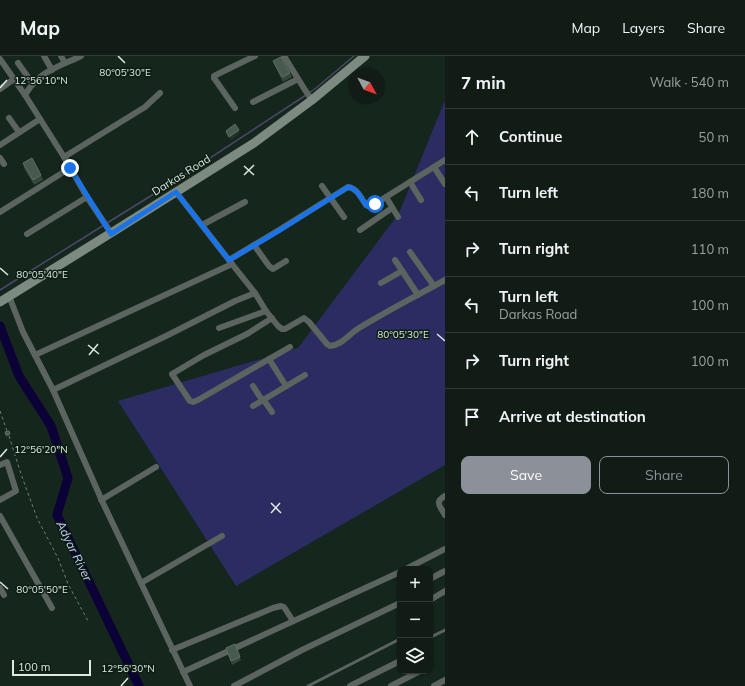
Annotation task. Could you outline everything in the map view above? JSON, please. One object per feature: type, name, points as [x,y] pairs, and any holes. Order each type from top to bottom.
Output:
[{"type":"main road","name":"Darkas Road","points":[[4,299],[107,228],[176,192],[254,143],[308,95],[365,56]]},
{"type":"street","points":[[44,56],[52,70]]},
{"type":"street","points":[[61,56],[65,63]]},
{"type":"street","points":[[25,95],[39,77],[81,56]]},
{"type":"street","points":[[235,108],[214,76],[255,56]]},
{"type":"street","points":[[284,56],[308,95]]},
{"type":"street","points":[[0,59],[64,156],[87,197],[107,228]]},
{"type":"street","points":[[18,63],[33,84]]},
{"type":"street","points":[[0,89],[14,79]]},
{"type":"street","points":[[253,102],[298,79]]},
{"type":"street","points":[[64,156],[145,107],[160,93]]},
{"type":"street","points":[[9,118],[19,132]]},
{"type":"street","points":[[0,145],[40,119]]},
{"type":"street","points":[[0,158],[4,164]]},
{"type":"street","points":[[35,355],[230,262],[254,245],[348,187],[352,187],[368,206],[375,204],[445,160]]},
{"type":"street","points":[[434,167],[445,184]]},
{"type":"street","points":[[0,212],[70,168]]},
{"type":"street","points":[[410,182],[421,200]]},
{"type":"street","points":[[322,186],[344,217]]},
{"type":"street","points":[[176,192],[255,293],[266,311],[278,326],[284,329],[304,318],[330,346],[334,346],[345,340],[358,329],[445,280]]},
{"type":"street","points":[[27,234],[87,197]]},
{"type":"street","points":[[386,197],[398,217]]},
{"type":"street","points":[[202,225],[245,202]]},
{"type":"street","points":[[360,230],[392,208]]},
{"type":"street","points":[[254,245],[269,266],[273,269],[286,261]]},
{"type":"street","points":[[410,252],[434,286]]},
{"type":"street","points":[[395,260],[418,295]]},
{"type":"street","points":[[381,283],[402,271]]},
{"type":"street","points":[[53,390],[235,301],[255,293]]},
{"type":"street","points":[[4,299],[53,390],[101,500],[190,686]]},
{"type":"street","points":[[219,328],[266,311]]},
{"type":"street","points":[[272,318],[247,334],[204,355],[172,374],[190,401],[193,402],[290,347]]},
{"type":"street","points":[[269,359],[286,386]]},
{"type":"street","points":[[253,406],[305,375]]},
{"type":"street","points":[[253,386],[272,412]]},
{"type":"street","points":[[0,465],[6,462],[16,491],[0,500]]},
{"type":"street","points":[[101,500],[156,467]]},
{"type":"street","points":[[445,496],[438,501],[438,504],[445,515]]},
{"type":"street","points":[[0,516],[52,608]]},
{"type":"street","points":[[141,583],[222,536]]},
{"type":"street","points":[[412,566],[445,549]]},
{"type":"street","points":[[433,577],[445,571]]},
{"type":"street","points":[[183,672],[397,573]]},
{"type":"street","points":[[0,588],[4,595]]},
{"type":"street","points":[[433,598],[445,591]]},
{"type":"street","points":[[234,686],[302,650],[397,604]]},
{"type":"street","points":[[172,650],[281,606],[284,607],[293,621]]},
{"type":"street","points":[[350,686],[397,662]]},
{"type":"street","points":[[391,686],[414,674]]},
{"type":"street","points":[[434,686],[445,680]]},
{"type":"lane","points":[[433,636],[445,630]]},
{"type":"lane","points":[[308,686],[397,641]]},
{"type":"path","points":[[0,411],[37,518],[58,558],[68,584],[88,620]]},
{"type":"shaded area","points":[[445,100],[445,465],[236,586],[118,401],[298,348],[399,213]]},
{"type":"building","points":[[281,57],[290,73],[282,77],[273,61]]},
{"type":"building","points":[[235,124],[239,130],[229,137],[226,131]]},
{"type":"building","points":[[32,158],[41,175],[33,180],[23,163]]},
{"type":"building","points":[[9,431],[10,434],[6,435],[5,432]]},
{"type":"building","points":[[235,644],[240,657],[231,661],[226,648]]},
{"type":"waterway","points":[[309,93],[354,56]]},
{"type":"waterway","points":[[107,223],[178,179],[306,95]]},
{"type":"waterway","points":[[0,290],[104,225]]},
{"type":"waterway","name":"Adyar River","points":[[0,326],[19,376],[51,426],[68,478],[57,515],[139,686]]},
{"type":"route","points":[[70,168],[111,234],[176,192],[229,260],[348,187],[352,187],[357,192],[366,205],[368,206],[375,204]]}]
